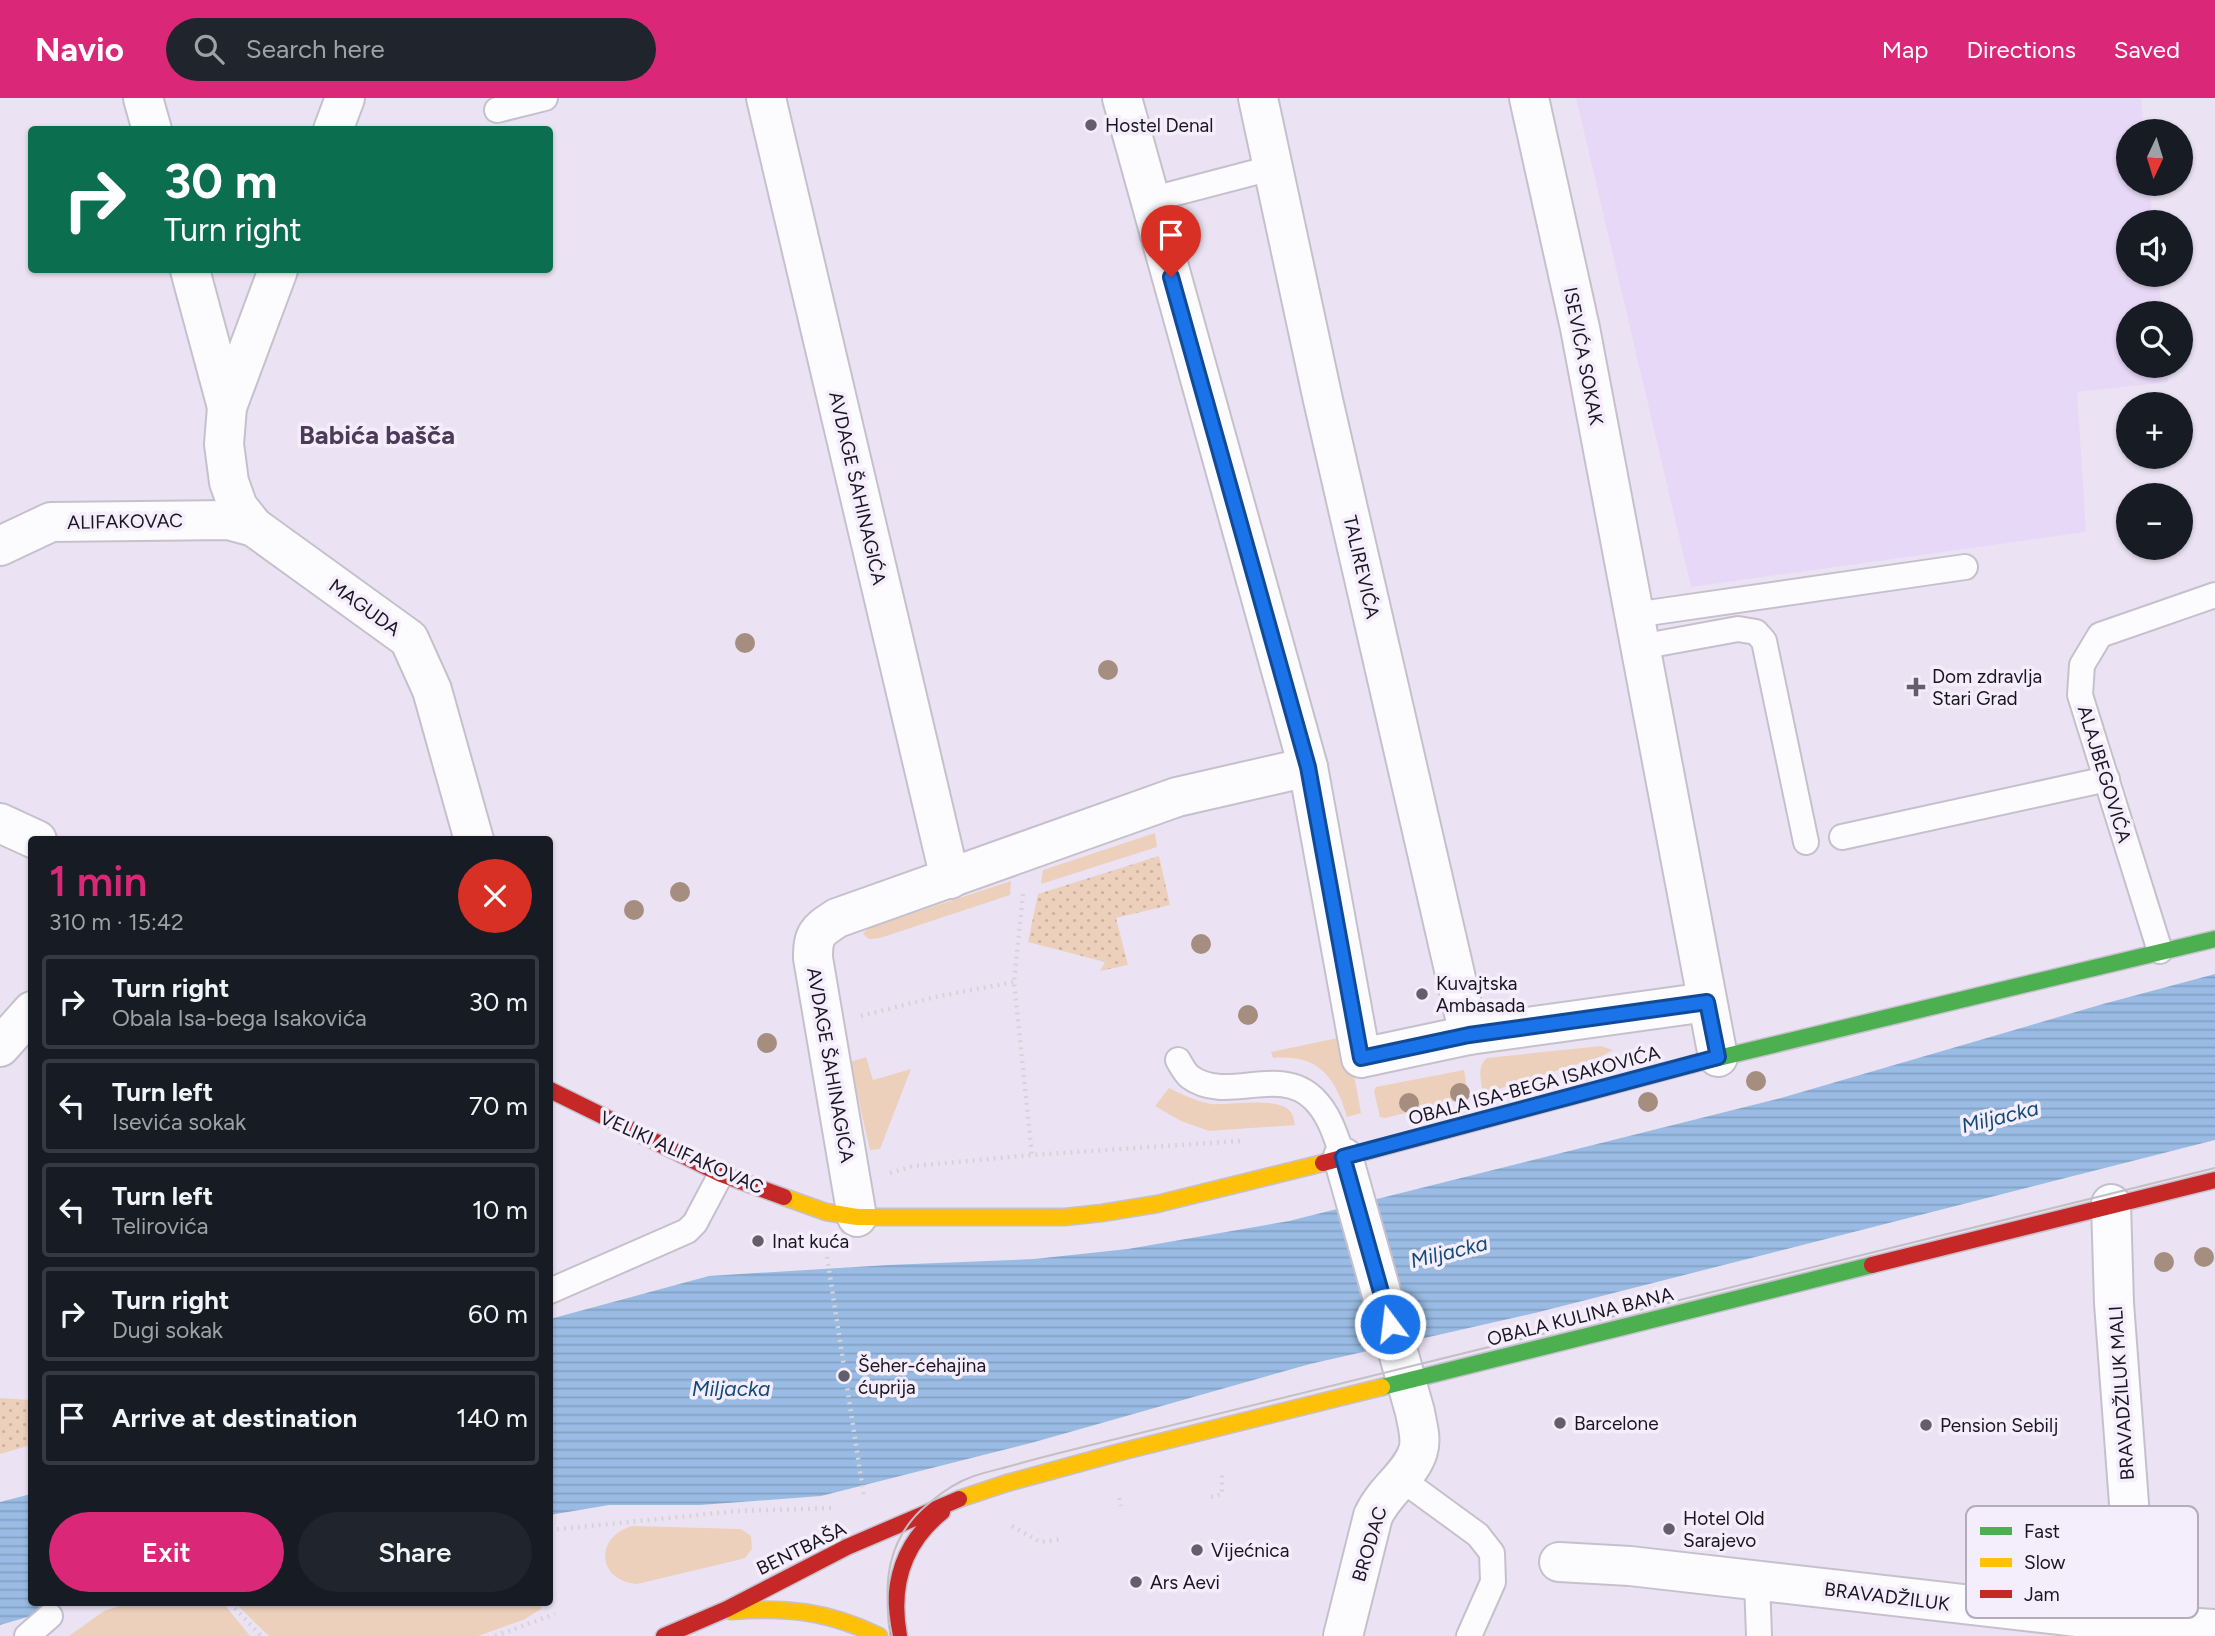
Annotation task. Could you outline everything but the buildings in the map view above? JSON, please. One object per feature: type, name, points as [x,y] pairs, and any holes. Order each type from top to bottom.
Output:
[{"type":"main road","name":"OBALA ISA-BEGA ISAKOVIĆA","points":[[857,1217],[1066,1217],[1157,1204],[1718,1057],[2215,939]]},
{"type":"main road","name":"VELIKI ALIFAKOVAC","points":[[553,1090],[721,1174],[826,1212],[857,1217]]},
{"type":"main road","name":"OBALA KULINA BANA","points":[[957,1499],[1402,1367],[2215,1180]]},
{"type":"main road","name":"BENTBAŠA","points":[[664,1636],[726,1612],[827,1556],[957,1499]]},
{"type":"main road","points":[[899,1636],[899,1587],[908,1549],[926,1524],[957,1499]]},
{"type":"main road","points":[[726,1612],[773,1608],[809,1610],[849,1621],[879,1636]]},
{"type":"street","points":[[143,98],[151,126]]},
{"type":"street","points":[[334,126],[345,98]]},
{"type":"street","name":"AVDAGE ŠAHINAGIĆA","points":[[766,98],[950,879]]},
{"type":"street","points":[[1122,98],[1308,767],[1361,1058],[1469,1035],[1707,1002]]},
{"type":"street","name":"TALIREVIĆA","points":[[1258,98],[1275,167],[1326,414],[1469,1035]]},
{"type":"street","name":"ISEVIĆA SOKAK","points":[[1529,98],[1580,328],[1718,1057]]},
{"type":"street","points":[[191,273],[227,407]]},
{"type":"street","points":[[227,407],[277,273]]},
{"type":"street","name":"MAGUDA","points":[[227,407],[224,444],[229,482],[238,508],[254,527],[409,639],[432,690],[473,836]]},
{"type":"street","name":"ALIFAKOVAC","points":[[0,546],[51,522],[228,520],[254,527]]},
{"type":"street","name":"AVDAGE ŠAHINAGIĆA","points":[[857,1217],[813,958],[813,940],[821,929],[836,918],[1177,797],[1308,767]]},
{"type":"street","points":[[0,823],[28,836]]},
{"type":"street","name":"BRODAC","points":[[1343,1157],[1415,1412],[1419,1436],[1419,1451],[1410,1467],[1379,1502],[1373,1516],[1343,1636]]},
{"type":"street","name":"BRAVADŽILUK MALI","points":[[2110,1204],[2114,1303],[2129,1506]]},
{"type":"street","name":"BRAVADŽILUK","points":[[1559,1562],[1630,1566],[1757,1581],[1965,1621],[2138,1624],[2215,1629]]},
{"type":"street","name":"BRAVADŽILUK MALI","points":[[2138,1618],[2138,1624]]},
{"type":"lane","points":[[497,110],[545,98]]},
{"type":"lane","points":[[1149,200],[1275,167]]},
{"type":"lane","points":[[1637,631],[1965,567]]},
{"type":"lane","name":"ALAJBEGOVIĆA","points":[[2160,951],[2080,695],[2082,665],[2100,635],[2215,595]]},
{"type":"lane","points":[[1637,631],[1738,629],[1756,632],[1764,641],[1805,842]]},
{"type":"lane","points":[[1842,837],[2107,779]]},
{"type":"lane","points":[[1178,1060],[1188,1076],[1200,1083],[1216,1087],[1284,1084],[1314,1098],[1327,1116],[1343,1157]]},
{"type":"lane","points":[[553,1290],[687,1231],[695,1223],[721,1174]]},
{"type":"lane","points":[[1400,1478],[1478,1535],[1492,1553],[1493,1582],[1469,1636]]},
{"type":"lane","points":[[1757,1581],[1759,1636]]},
{"type":"lane","points":[[27,1636],[50,1616]]},
{"type":"path","points":[[1025,851],[1014,982],[1032,1155]]},
{"type":"path","points":[[825,1026],[922,1000],[1014,982]]},
{"type":"path","points":[[879,1176],[913,1166],[1245,1141]]},
{"type":"path","points":[[826,1257],[863,1496]]},
{"type":"path","points":[[1211,1497],[1222,1494],[1222,1471]]},
{"type":"path","points":[[1119,1498],[1121,1506]]},
{"type":"path","points":[[553,1530],[738,1511],[845,1507]]},
{"type":"path","points":[[1012,1526],[1040,1542],[1062,1539]]},
{"type":"path","points":[[233,1606],[261,1636]]},
{"type":"path","points":[[495,1636],[555,1614]]},
{"type":"shaded area","points":[[1576,98],[2141,98],[2143,119],[2116,119],[2116,196],[2150,196],[2152,210],[2116,210],[2116,287],[2159,287],[2161,301],[2116,301],[2116,378],[2168,378],[2168,382],[2077,392],[2086,532],[1691,587]]},
{"type":"shaded area","points":[[1155,833],[1157,847],[1041,884],[1043,870]]},
{"type":"shaded area","points":[[1159,856],[1170,905],[1116,918],[1128,965],[1100,971],[1105,962],[1028,942],[1038,894]]},
{"type":"shaded area","points":[[1011,881],[1010,895],[880,938],[869,939],[863,934],[868,928]]},
{"type":"shaded area","points":[[1347,1036],[1361,1113],[1347,1117],[1337,1090],[1323,1071],[1302,1060],[1273,1058],[1271,1052]]},
{"type":"shaded area","points":[[1601,1046],[1613,1050],[1600,1057],[1489,1092],[1482,1089],[1481,1068],[1487,1058]]},
{"type":"shaded area","points":[[866,1057],[873,1080],[911,1069],[880,1149],[870,1150],[850,1062]]},
{"type":"shaded area","points":[[1464,1070],[1468,1094],[1466,1098],[1380,1117],[1374,1091],[1376,1087]]},
{"type":"shaded area","points":[[1169,1088],[1211,1104],[1278,1105],[1287,1108],[1295,1125],[1209,1131],[1181,1121],[1155,1106]]},
{"type":"shaded area","points":[[0,1398],[28,1400],[28,1446],[0,1454]]},
{"type":"shaded area","points":[[632,1526],[741,1529],[751,1536],[752,1549],[745,1558],[637,1584],[614,1575],[605,1558],[611,1539]]},
{"type":"shaded area","points":[[120,1606],[225,1606],[250,1636],[69,1636],[104,1611]]},
{"type":"shaded area","points":[[238,1606],[542,1606],[523,1620],[478,1636],[269,1636]]},
{"type":"water","name":"Miljacka","points":[[2215,974],[2215,1140],[1535,1313],[1310,1364],[1031,1443],[821,1496],[700,1505],[609,1505],[553,1514],[553,1318],[709,1276],[1034,1259],[1128,1249],[1289,1221],[1781,1098]]},
{"type":"water","points":[[28,1495],[28,1606],[56,1606],[0,1625],[0,1502]]},
{"type":"tram line","points":[[892,1636],[888,1581],[890,1564],[903,1532],[914,1517],[944,1491],[974,1476],[2215,1168]]},
{"type":"traffic: fast","points":[[1693,1064],[2215,939]]},
{"type":"traffic: fast","points":[[1382,1387],[1872,1265]]},
{"type":"traffic: slow","points":[[784,1197],[826,1212],[857,1217],[1065,1217],[1157,1204],[1323,1163]]},
{"type":"traffic: slow","points":[[959,1499],[1124,1451],[1382,1387]]},
{"type":"traffic: slow","points":[[731,1611],[771,1610],[825,1616],[879,1636]]},
{"type":"traffic: jam","points":[[1323,1163],[1693,1064]]},
{"type":"traffic: jam","points":[[553,1091],[721,1174],[784,1197]]},
{"type":"traffic: jam","points":[[1872,1265],[2215,1180]]},
{"type":"traffic: jam","points":[[664,1636],[727,1609],[847,1547],[959,1499]]},
{"type":"traffic: jam","points":[[899,1636],[896,1600],[902,1567],[917,1538],[942,1512]]},
{"type":"place","name":"Hostel Denal","points":[[1091,125]]},
{"type":"place","name":"Dom zdravlja Stari Grad","points":[[1916,687]]},
{"type":"place","name":"Kuvajtska Ambasada","points":[[1422,994]]},
{"type":"place","name":"Inat kuća","points":[[758,1241]]},
{"type":"place","name":"Šeher-ćehajina ćuprija","points":[[844,1376]]},
{"type":"place","name":"Barcelone","points":[[1560,1423]]},
{"type":"place","name":"Pension Sebilj","points":[[1926,1425]]},
{"type":"place","name":"Hotel Old Sarajevo","points":[[1669,1529]]},
{"type":"place","name":"Vijećnica","points":[[1197,1550]]},
{"type":"place","name":"Ars Aevi","points":[[1136,1582]]},
{"type":"district","name":"Babića bašča","points":[[377,435]]},
{"type":"route","points":[[1171,277],[1308,767],[1361,1058],[1469,1035],[1707,1002],[1718,1057],[1343,1157],[1390,1324]]}]
